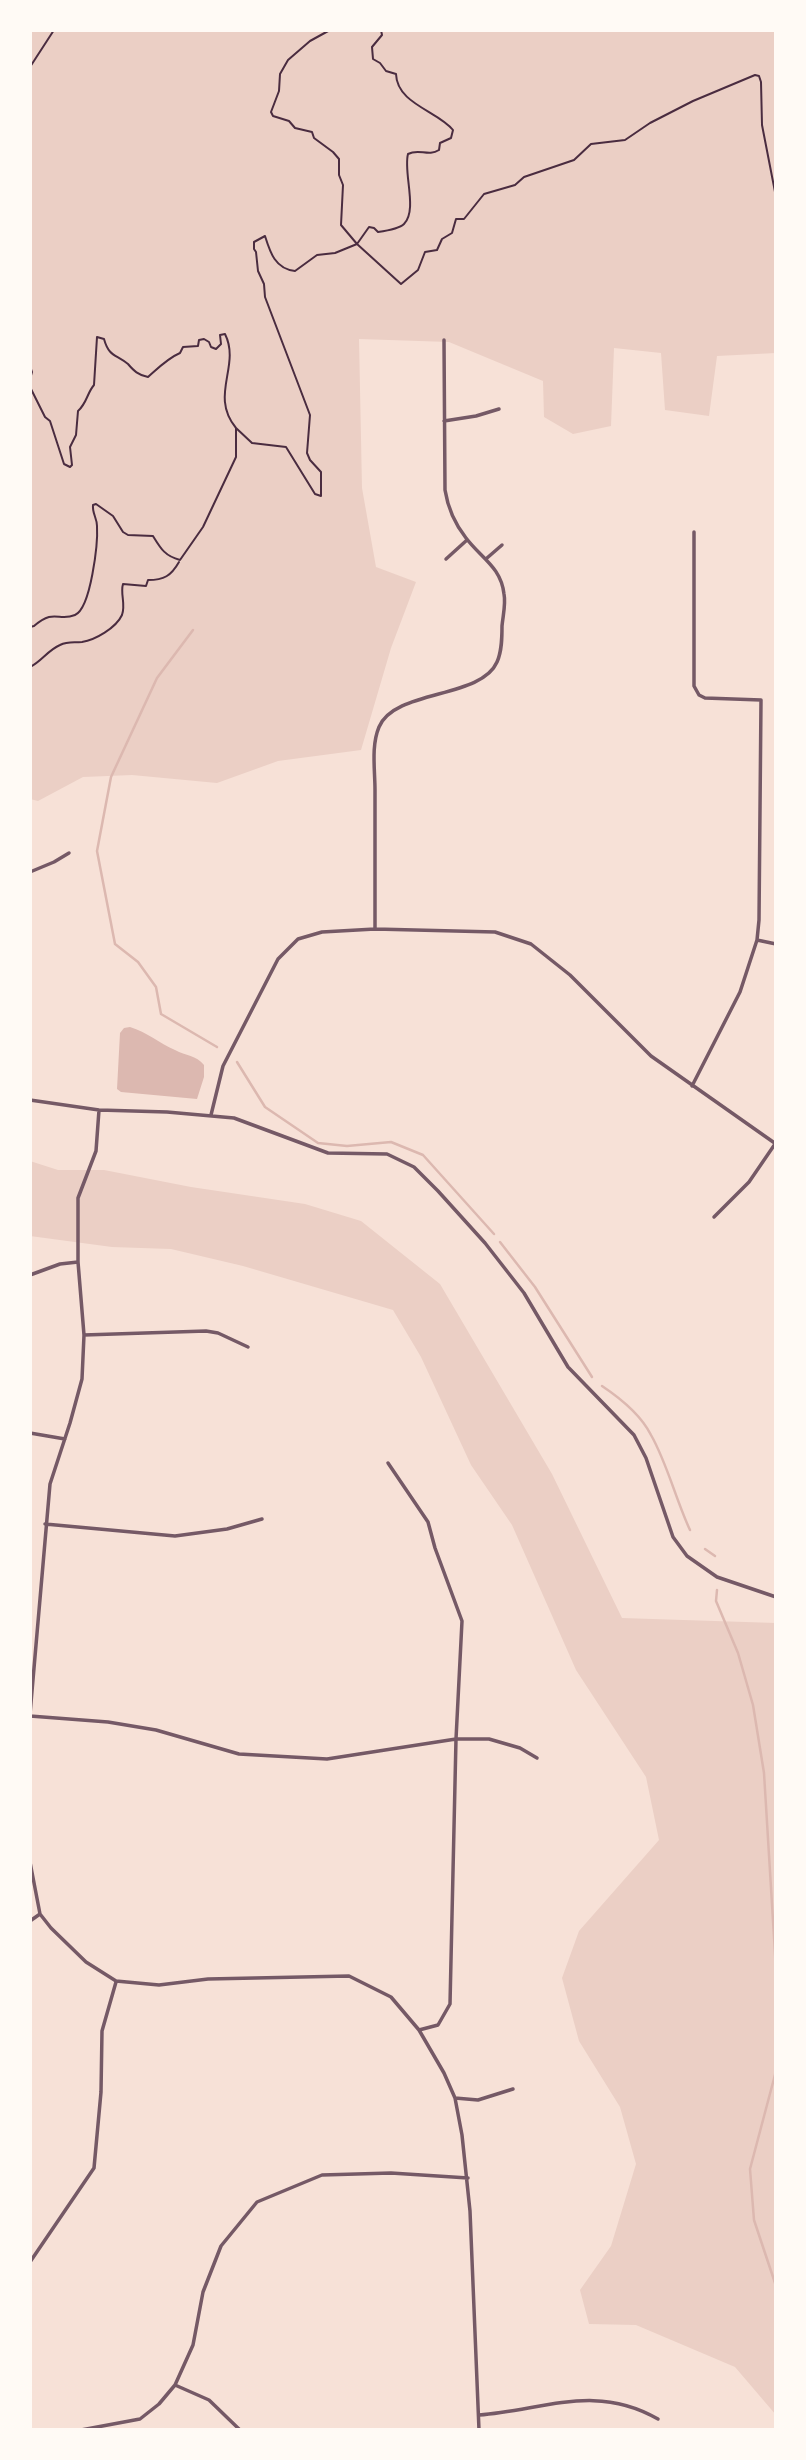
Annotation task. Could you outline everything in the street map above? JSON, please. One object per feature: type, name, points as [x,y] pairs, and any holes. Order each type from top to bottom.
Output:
[{"type":"street","points":[[375,929],[374,755],[379,725],[400,708],[417,700],[462,688],[486,676],[497,664],[501,645],[505,594],[499,574],[487,558],[467,540],[452,518],[447,504],[444,340]]},
{"type":"street","points":[[444,421],[499,409]]},
{"type":"street","points":[[692,1086],[740,992],[757,940],[761,700],[705,698],[699,695],[694,686],[694,532]]},
{"type":"street","points":[[446,559],[467,540]]},
{"type":"street","points":[[487,558],[502,545]]},
{"type":"street","points":[[30,872],[69,853]]},
{"type":"street","points":[[211,1115],[223,1066],[278,958],[298,939],[322,932],[375,929],[495,932],[531,944],[570,975],[651,1056],[776,1144],[749,1182],[714,1217]]},
{"type":"street","points":[[757,940],[776,944]]},
{"type":"street","points":[[30,1100],[99,1110],[234,1118],[328,1153],[387,1154],[414,1167],[487,1245],[524,1293],[568,1367],[634,1435],[646,1458],[665,1517],[687,1556],[718,1577],[776,1597]]},
{"type":"street","points":[[99,1110],[96,1151],[78,1198],[78,1262],[84,1335],[82,1379],[50,1484],[30,1715],[108,1722],[156,1730],[239,1754],[327,1759],[456,1739],[489,1739],[520,1748],[537,1758]]},
{"type":"street","points":[[30,1275],[60,1264],[78,1262]]},
{"type":"street","points":[[84,1335],[206,1331],[218,1333],[247,1347]]},
{"type":"street","points":[[30,1433],[65,1439]]},
{"type":"street","points":[[388,1464],[428,1522],[462,1621],[456,1739],[450,2004],[438,2025],[419,2030]]},
{"type":"street","points":[[45,1524],[175,1536],[227,1529],[262,1519]]},
{"type":"street","points":[[30,1862],[40,1914],[86,1962],[101,1969],[116,1981],[159,1985],[208,1979],[349,1976],[391,1997],[419,2030],[455,2098],[468,2178],[479,2430]]},
{"type":"street","points":[[30,1921],[40,1914]]},
{"type":"street","points":[[30,2262],[94,2168],[101,2092],[102,2031],[116,1981]]},
{"type":"street","points":[[455,2098],[478,2100],[513,2088]]},
{"type":"street","points":[[81,2430],[140,2419],[175,2385],[193,2345],[203,2292],[221,2246],[257,2202],[308,2179],[344,2173],[468,2178]]},
{"type":"street","points":[[175,2385],[209,2400],[240,2430]]},
{"type":"street","points":[[479,2415],[509,2413],[576,2400],[602,2399],[646,2412],[658,2419]]},
{"type":"path","points":[[30,67],[54,30]]},
{"type":"path","points":[[330,30],[310,40],[288,60],[280,74],[279,91],[271,112],[278,119],[289,121],[295,128],[312,132],[314,138],[339,159],[339,175],[343,185],[341,225],[401,284],[418,270],[425,252],[436,250],[442,239],[452,233],[456,219],[464,219],[484,194],[515,185],[524,177],[573,160],[591,144],[625,140],[650,123],[693,101],[755,75],[759,76],[761,82],[762,125],[776,197]]},
{"type":"path","points":[[30,387],[50,421],[64,464],[70,467],[70,447],[76,435],[78,411],[86,404],[89,390],[94,384],[97,337],[104,339],[114,357],[148,377],[172,356],[180,353],[183,347],[198,346],[201,339],[208,340],[211,347],[219,348],[220,335],[225,334],[230,345],[229,373],[223,391],[226,411],[236,428],[252,443],[286,447],[315,495],[321,496],[321,472],[307,453],[310,415],[265,297],[254,246],[257,239],[265,236],[273,258],[282,267],[295,271],[317,255],[335,253],[358,244],[369,227],[378,232],[406,223],[410,202],[406,164],[408,154],[414,151],[433,153],[439,150],[440,143],[451,138],[453,130],[435,114],[406,97],[396,80],[396,74],[386,71],[380,62],[373,59],[372,47],[382,35],[381,30]]},
{"type":"path","points":[[30,366],[30,379]]},
{"type":"path","points":[[30,667],[61,644],[83,642],[111,629],[120,618],[124,607],[121,589],[123,584],[142,587],[146,586],[148,580],[162,579],[172,574],[203,527],[236,457],[236,428]]},
{"type":"path","points":[[30,627],[50,616],[73,616],[79,612],[93,578],[97,524],[93,505],[100,506],[113,516],[123,532],[128,535],[153,536],[162,552],[168,557],[180,560]]},
{"type":"path","points":[[30,536],[30,545]]},
{"type":"shaded area","points":[[30,30],[776,30],[776,353],[717,356],[709,416],[665,410],[661,353],[614,348],[611,426],[573,434],[544,417],[543,381],[449,342],[359,339],[362,488],[376,567],[416,582],[391,648],[361,750],[278,761],[217,783],[132,775],[83,777],[38,801],[30,799]]},
{"type":"shaded area","points":[[130,1027],[194,1057],[204,1065],[204,1077],[197,1099],[121,1092],[117,1089],[120,1033],[124,1028]]},
{"type":"shaded area","points":[[30,1161],[58,1170],[104,1170],[191,1187],[305,1204],[361,1221],[440,1284],[552,1474],[622,1618],[776,1623],[776,2415],[735,2367],[636,2325],[589,2324],[580,2290],[611,2246],[636,2164],[620,2107],[579,2041],[562,1978],[579,1931],[659,1840],[646,1777],[576,1670],[512,1525],[471,1465],[421,1357],[393,1310],[243,1266],[171,1249],[112,1247],[30,1236]]},
{"type":"waterway","points":[[193,630],[157,678],[111,777],[97,851],[115,944],[138,962],[156,987],[161,1014],[217,1047]]},
{"type":"waterway","points":[[237,1062],[265,1107],[318,1143],[347,1146],[391,1142],[423,1155],[494,1234]]},
{"type":"waterway","points":[[500,1242],[535,1287],[592,1377]]},
{"type":"waterway","points":[[602,1386],[630,1408],[647,1428],[662,1457],[690,1530]]},
{"type":"waterway","points":[[705,1549],[715,1556]]},
{"type":"waterway","points":[[717,1590],[716,1601],[738,1653],[753,1705],[764,1773],[776,1970]]},
{"type":"waterway","points":[[776,2071],[750,2169],[754,2220],[776,2286]]}]
